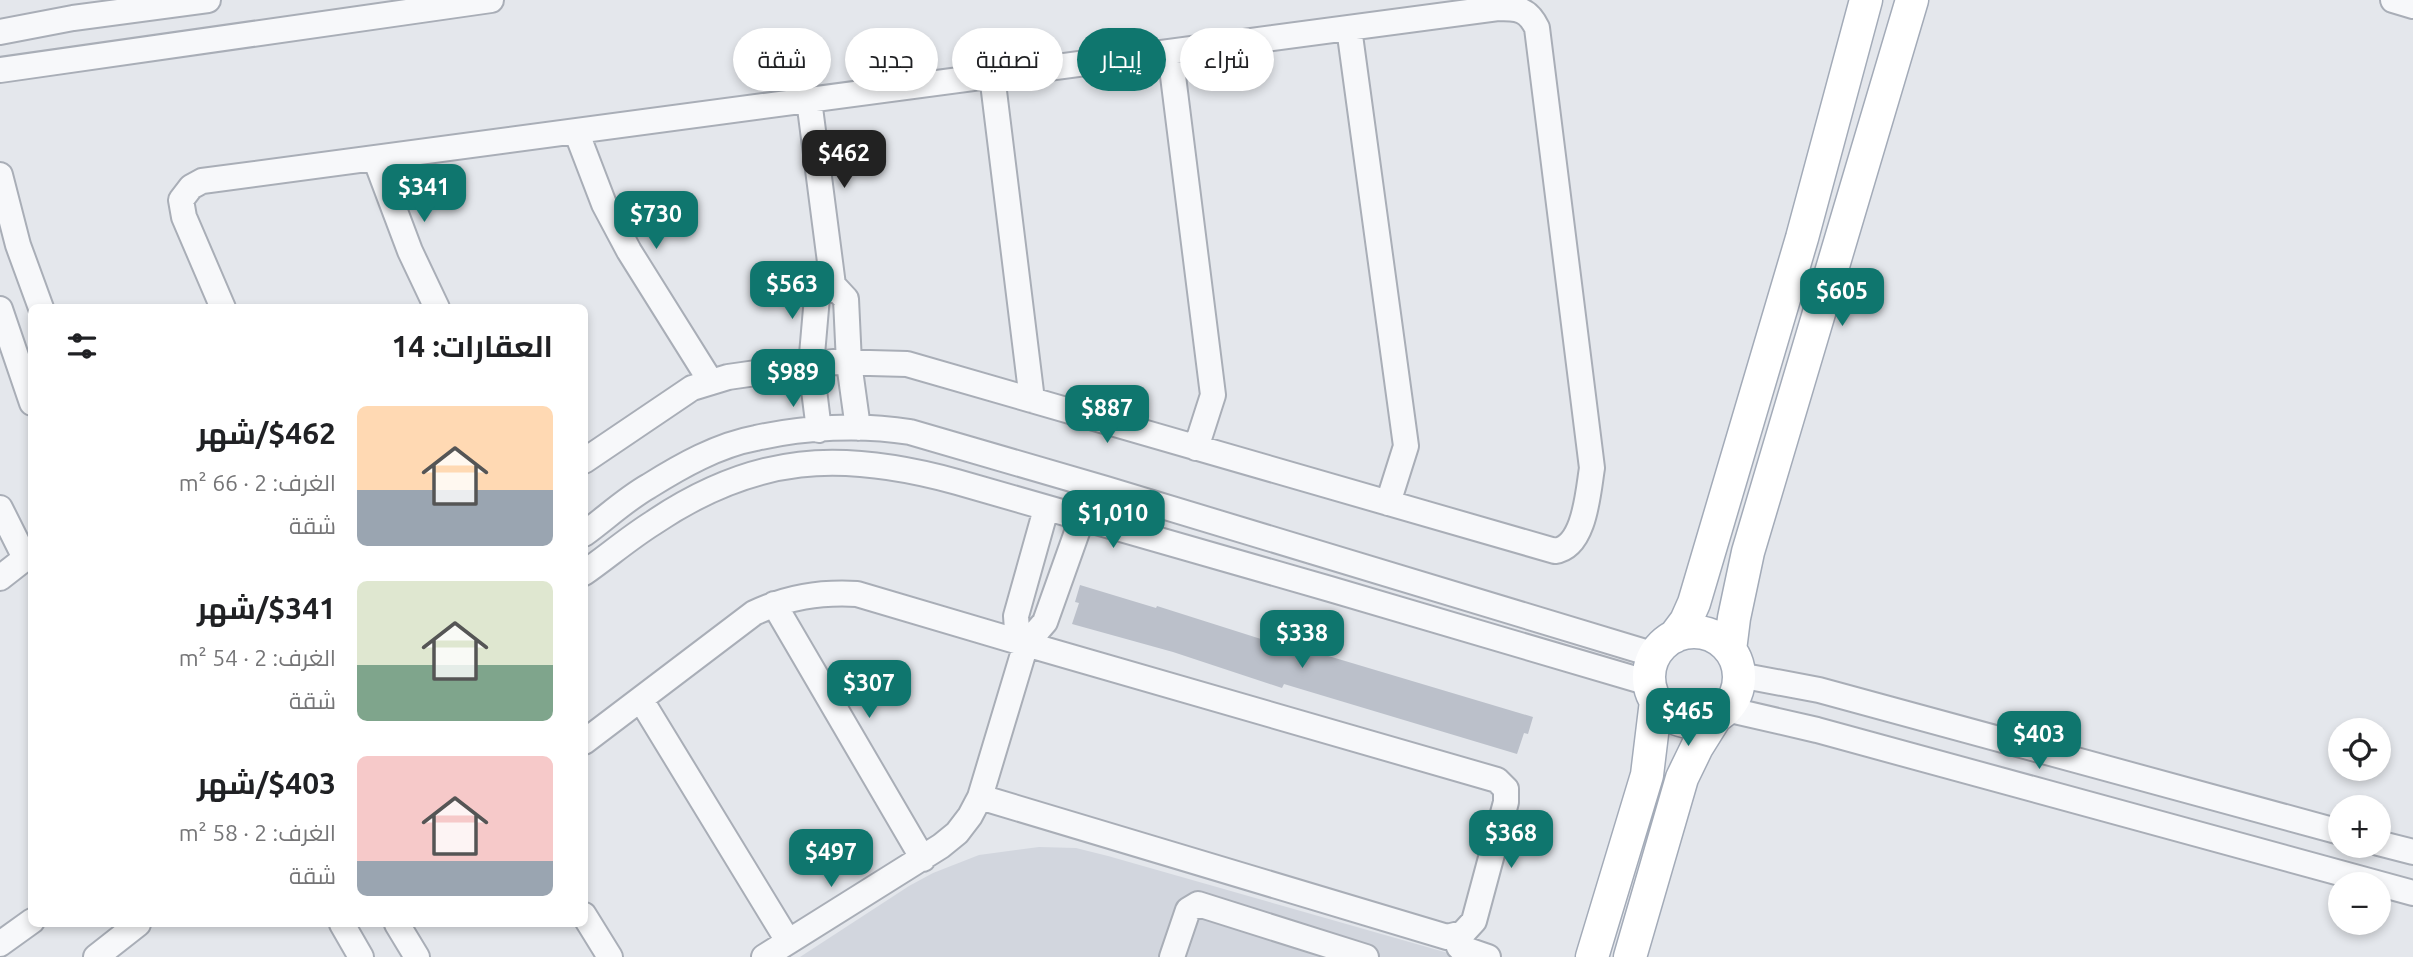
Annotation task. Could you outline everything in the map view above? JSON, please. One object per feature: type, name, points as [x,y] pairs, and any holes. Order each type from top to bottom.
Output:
[{"type":"main road","points":[[1592,957],[1647,775],[1658,669],[1694,603],[1802,237],[1866,0]]},
{"type":"main road","points":[[1630,957],[1682,778],[1697,747],[1734,699],[1734,618],[1748,552],[1912,0]]},
{"type":"main road","points":[[1722,712],[1705,721],[1691,722],[1677,719],[1665,712],[1658,669],[1685,633],[1698,632],[1721,641],[1735,663]]},
{"type":"street","points":[[0,32],[74,18],[208,0]]},
{"type":"street","points":[[0,70],[491,0]]},
{"type":"street","points":[[2393,0],[2413,6]]},
{"type":"street","points":[[588,458],[692,388],[711,382],[728,377],[811,366],[849,363],[907,364],[1555,551],[1563,550],[1574,540],[1584,516],[1592,468],[1537,28],[1531,17],[1516,8],[1498,8],[1063,66]]},
{"type":"street","points":[[1349,28],[1406,446],[1388,503]]},
{"type":"street","points":[[1170,52],[1213,395],[1196,448]]},
{"type":"street","points":[[221,304],[184,217],[181,200],[191,187],[202,181],[952,80]]},
{"type":"street","points":[[994,91],[1032,400]]},
{"type":"street","points":[[809,100],[833,285],[846,299],[849,363],[858,428]]},
{"type":"street","points":[[576,131],[604,204],[629,251],[711,382]]},
{"type":"street","points":[[375,158],[410,251],[436,304]]},
{"type":"street","points":[[0,175],[18,245],[40,304]]},
{"type":"street","points":[[819,430],[811,366],[817,297],[833,285]]},
{"type":"street","points":[[0,310],[28,391]]},
{"type":"street","points":[[588,531],[647,487],[707,455],[755,438],[819,430],[884,428],[922,436],[1341,561],[1658,669]]},
{"type":"street","points":[[588,570],[652,523],[721,485],[779,466],[833,462],[907,470],[957,482],[1330,589],[1658,669]]},
{"type":"street","points":[[0,508],[28,555],[0,578]]},
{"type":"street","points":[[1026,644],[1017,630],[1016,616],[1046,509]]},
{"type":"street","points":[[606,518],[626,544]]},
{"type":"street","points":[[764,957],[923,859],[957,832],[970,816],[980,797],[1026,644],[1045,622],[1082,518]]},
{"type":"street","points":[[1330,589],[1341,561]]},
{"type":"street","points":[[588,739],[754,613],[801,596],[857,594],[1497,779],[1506,789],[1507,795],[1474,920],[1469,928],[1455,936],[1440,935],[980,797]]},
{"type":"street","points":[[774,604],[923,859]]},
{"type":"street","points":[[1735,663],[1819,690],[2328,829]]},
{"type":"street","points":[[641,700],[788,941]]},
{"type":"street","points":[[1722,712],[1818,730],[2413,892]]},
{"type":"street","points":[[2012,782],[2023,746]]},
{"type":"street","points":[[2391,846],[2413,852]]},
{"type":"street","points":[[1172,957],[1188,910],[1198,904],[1366,957]]},
{"type":"street","points":[[588,921],[610,957]]},
{"type":"street","points":[[0,944],[28,923]]},
{"type":"street","points":[[96,957],[134,927]]},
{"type":"street","points":[[344,927],[360,957]]},
{"type":"street","points":[[399,927],[417,957]]},
{"type":"street","points":[[1455,936],[1459,947],[1488,957]]},
{"type":"shaded area","points":[[1039,847],[1076,848],[1108,856],[1462,957],[800,957],[933,873],[979,855]]},
{"type":"building","points":[[1080,585],[1156,608],[1157,606],[1314,656],[1315,652],[1533,717],[1528,734],[1524,733],[1517,754],[1284,684],[1282,688],[1173,652],[1072,624],[1079,603],[1075,602]]}]
